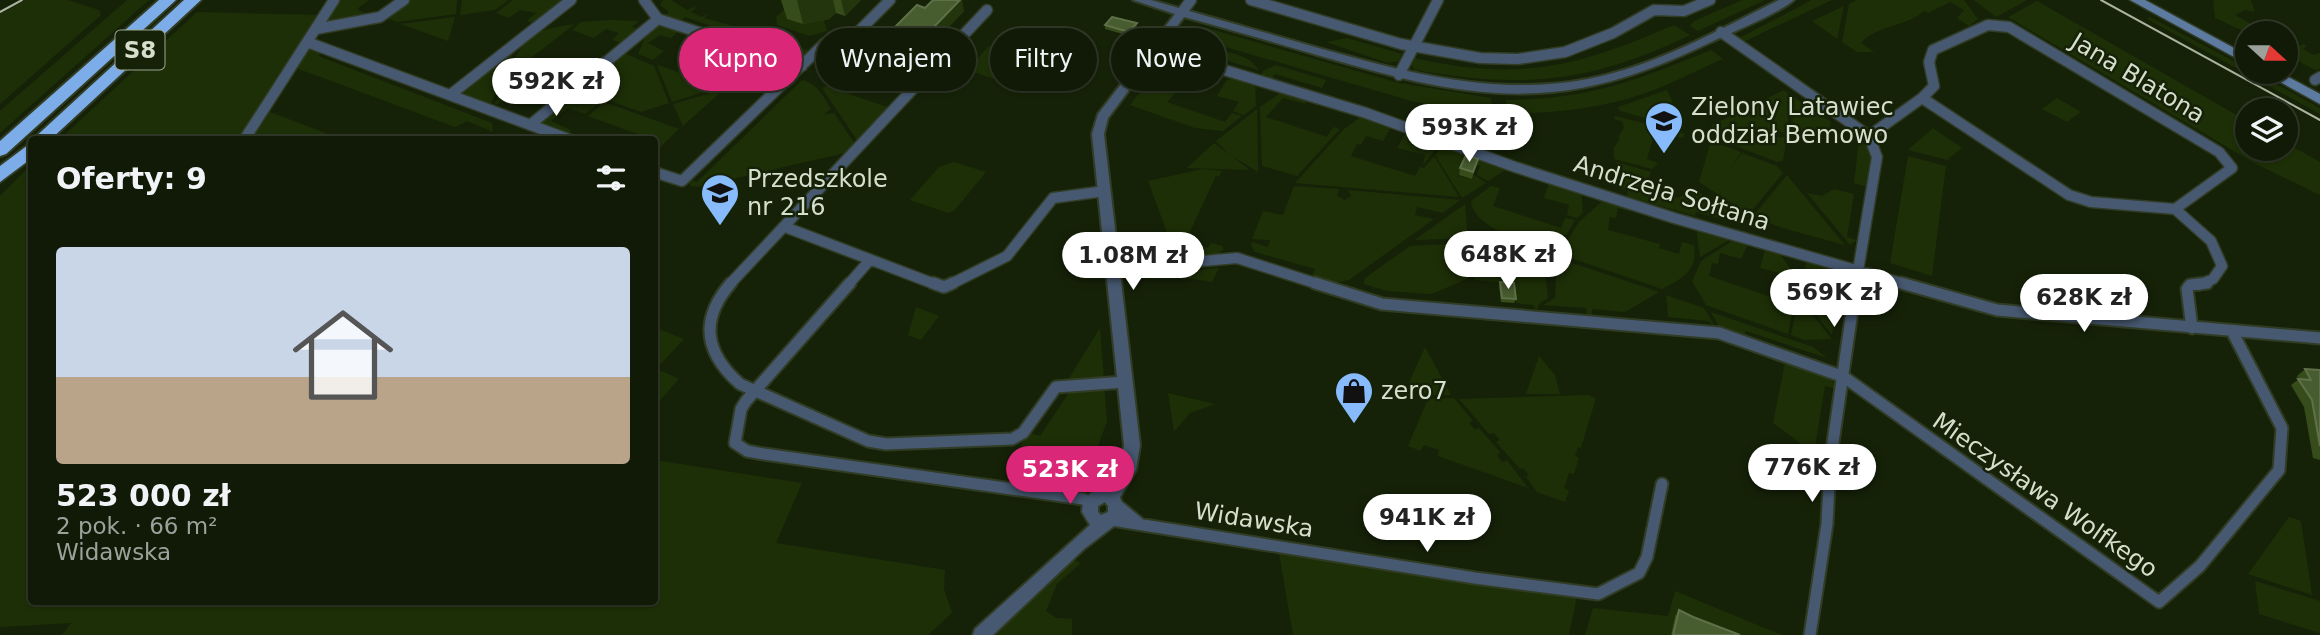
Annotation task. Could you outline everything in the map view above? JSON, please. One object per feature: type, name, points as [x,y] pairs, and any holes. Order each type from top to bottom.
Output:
[{"type":"highway","name":"S8","points":[[0,150],[168,0]]},
{"type":"highway","name":"S8","points":[[44,136],[193,0]]},
{"type":"highway","points":[[0,176],[28,152]]},
{"type":"main road","points":[[2136,0],[2235,54]]},
{"type":"main road","points":[[2291,84],[2320,100]]},
{"type":"street","points":[[246,136],[300,48],[307,42],[334,0]]},
{"type":"street","points":[[316,29],[380,17],[404,0]]},
{"type":"street","points":[[450,95],[571,0]]},
{"type":"street","points":[[644,0],[650,12],[658,19],[686,28]]},
{"type":"street","points":[[802,66],[825,43],[853,37],[890,0]]},
{"type":"street","points":[[1139,0],[1399,75],[1497,90],[1557,88],[1623,74],[1787,0]]},
{"type":"street","points":[[1170,28],[1191,0]]},
{"type":"street","points":[[1251,0],[1413,46],[1489,58],[1555,54],[1647,16],[1654,10],[1684,11],[1710,0]]},
{"type":"street","points":[[1399,75],[1438,0]]},
{"type":"street","points":[[987,10],[728,286],[710,323],[710,346],[718,364],[740,384],[868,441],[886,444],[1012,439],[1023,433],[1056,387],[1125,382]]},
{"type":"street","points":[[530,125],[658,19]]},
{"type":"street","name":"Jana Blatona","points":[[1922,98],[1934,86],[1929,62],[1933,51],[1988,25],[2017,30],[2226,158],[2232,168],[2228,174],[2175,209]]},
{"type":"street","points":[[1721,32],[1869,136],[1877,157],[1858,271],[1997,310],[2320,338]]},
{"type":"street","points":[[307,42],[560,136]]},
{"type":"street","name":"Andrzeja Sołtana","points":[[1226,71],[1366,113],[1515,167],[1674,218],[1858,271]]},
{"type":"street","points":[[658,173],[682,181],[776,91]]},
{"type":"street","points":[[981,635],[1112,511],[1131,460],[1098,134],[1102,117],[1122,91]]},
{"type":"street","points":[[1869,136],[1922,98],[2069,195],[2106,205],[2175,209],[2211,241],[2222,266],[2215,280],[2208,284],[2190,285],[2187,289],[2192,328]]},
{"type":"street","points":[[785,227],[869,261],[944,287],[1007,256],[1053,198],[1105,191]]},
{"type":"street","name":"Mieczysława Wolfkego","points":[[1113,269],[1237,258],[1382,304],[1719,334],[1844,377],[2159,602],[2203,564],[2279,470],[2282,428],[2232,331]]},
{"type":"street","name":"Widawska","points":[[869,261],[741,409],[734,436],[735,443],[747,451],[1083,499],[1096,520],[1112,511]]},
{"type":"street","points":[[1810,635],[1827,524],[1830,463],[1856,285]]},
{"type":"street","name":"Widawska","points":[[1090,508],[1099,497],[1112,511],[1140,524],[1598,594],[1639,573],[1647,557],[1662,484]]},
{"type":"street","points":[[1078,544],[1090,508]]},
{"type":"green space","points":[[25,0],[68,0],[99,10],[101,15],[0,104],[0,14]]},
{"type":"green space","points":[[127,0],[149,0],[0,133],[0,111]]},
{"type":"green space","points":[[340,0],[369,0],[357,9],[370,16],[387,6],[390,7],[378,15],[323,25]]},
{"type":"green space","points":[[409,0],[457,0],[456,14],[397,22],[384,17]]},
{"type":"green space","points":[[462,0],[509,0],[495,10],[460,15]]},
{"type":"green space","points":[[513,0],[567,0],[536,24],[527,21],[536,13],[520,10],[509,18],[496,13]]},
{"type":"green space","points":[[663,0],[671,0],[687,10],[696,8],[691,12],[701,17],[709,14],[704,18],[740,28],[709,28],[711,26],[685,17],[679,22],[664,17],[669,12],[660,5]]},
{"type":"green space","points":[[1742,0],[1765,0],[1698,31],[1690,26],[1694,21]]},
{"type":"green space","points":[[1812,0],[1832,0],[1743,42],[1739,38]]},
{"type":"green space","points":[[1857,0],[1964,0],[1978,19],[1969,26],[1957,18],[1964,10],[1950,2],[1874,33],[1861,43],[1874,52],[1857,52],[1842,42],[1849,4]]},
{"type":"green space","points":[[1974,0],[2027,0],[1996,17]]},
{"type":"green space","points":[[2213,0],[2251,0],[2255,12],[2245,10],[2235,15],[2246,21],[2235,21],[2235,27],[2215,18]]},
{"type":"green space","points":[[2037,1],[2235,114],[2235,152],[2008,17]]},
{"type":"green space","points":[[791,3],[824,20],[826,28],[816,28],[816,34],[809,36],[802,34],[802,28],[777,25],[776,17]]},
{"type":"green space","points":[[1844,6],[1837,39],[1812,21]]},
{"type":"green space","points":[[197,12],[321,15],[243,136],[63,136]]},
{"type":"green space","points":[[454,17],[448,41],[400,24]]},
{"type":"green space","points":[[2150,17],[2235,62],[2235,67],[2147,19]]},
{"type":"green space","points":[[639,21],[632,27],[639,30],[622,43],[612,40],[619,33],[606,29],[594,38],[572,30],[581,22]]},
{"type":"green space","points":[[575,24],[507,75],[531,37],[548,29]]},
{"type":"green space","points":[[658,25],[679,29],[671,38],[660,35],[648,43],[664,51],[653,60],[638,54],[647,33]]},
{"type":"green space","points":[[1674,25],[1690,35],[1620,63],[1556,78],[1523,80],[1454,76],[1415,70],[1412,66],[1414,58],[1486,69],[1547,66],[1607,51]]},
{"type":"green space","points":[[1226,34],[1399,83],[1491,98],[1493,114],[1415,102],[1226,47]]},
{"type":"green space","points":[[1347,38],[1402,54],[1398,61],[1388,63],[1326,42]]},
{"type":"green space","points":[[2303,44],[2307,46],[2303,49],[2314,55],[2320,53],[2320,69],[2315,70],[2298,61],[2298,47]]},
{"type":"green space","points":[[990,46],[990,77],[976,73],[976,60]]},
{"type":"green space","points":[[309,48],[323,51],[318,56],[492,123],[493,132],[467,121],[455,127],[296,68]]},
{"type":"green space","points":[[515,49],[490,106],[462,95],[461,93]]},
{"type":"green space","points":[[802,49],[811,51],[802,57]]},
{"type":"green space","points":[[1711,50],[1723,59],[1643,94],[1575,109],[1504,114],[1506,100],[1588,92],[1635,79]]},
{"type":"green space","points":[[1226,52],[1247,59],[1259,70],[1226,60]]},
{"type":"green space","points":[[624,53],[654,66],[669,103],[641,112],[579,90]]},
{"type":"green space","points":[[657,65],[679,72],[679,91],[707,91],[672,102]]},
{"type":"green space","points":[[1276,65],[1326,80],[1322,88],[1275,74],[1271,80],[1260,77],[1263,71]]},
{"type":"green space","points":[[512,76],[536,85],[511,105],[502,102],[494,105],[506,81]]},
{"type":"green space","points":[[1237,76],[1255,81],[1256,106],[1244,115],[1233,111],[1239,102],[1217,96],[1220,91],[1226,91],[1226,81]]},
{"type":"green space","points":[[802,80],[812,84],[816,91],[823,95],[831,109],[824,114],[834,113],[857,147],[854,151],[697,187],[690,186],[689,179],[697,182],[791,91],[802,91]]},
{"type":"green space","points":[[2265,84],[2276,84],[2320,108],[2320,114],[2298,102],[2298,98],[2291,98]]},
{"type":"green space","points":[[1285,90],[1308,97],[1305,104],[1283,98],[1266,117],[1327,137],[1333,127],[1340,129],[1297,176],[1262,166],[1260,107]]},
{"type":"green space","points":[[1667,90],[1685,129],[1620,111],[1618,107]]},
{"type":"green space","points":[[1784,90],[1788,94],[1788,132],[1713,134],[1716,128],[1710,126]]},
{"type":"green space","points":[[717,91],[722,91],[683,126],[673,104]]},
{"type":"green space","points":[[824,91],[841,91],[893,109],[859,143]]},
{"type":"green space","points":[[1141,91],[1177,91],[1167,102],[1225,122],[1232,113],[1242,116],[1223,131],[1195,128],[1130,105]]},
{"type":"green space","points":[[577,92],[601,101],[585,114],[568,108],[551,121],[571,130],[566,135],[544,126],[542,121]]},
{"type":"green space","points":[[1792,96],[1831,122],[1829,128],[1793,133]]},
{"type":"green space","points":[[2057,98],[2081,112],[2067,122],[2042,109]]},
{"type":"green space","points":[[604,102],[679,129],[658,149],[658,136],[643,136],[588,116]]},
{"type":"green space","points":[[1257,109],[1258,172],[1230,155],[1216,141]]},
{"type":"green space","points":[[270,112],[333,136],[254,136]]},
{"type":"green space","points":[[1365,114],[1391,127],[1383,141],[1366,136],[1361,145],[1357,144],[1351,156],[1415,176],[1420,167],[1424,168],[1434,156],[1459,197],[1295,183],[1344,129]]},
{"type":"green space","points":[[1615,116],[1684,133],[1683,138],[1655,131],[1647,159],[1658,163],[1652,169],[1614,159],[1614,148],[1624,128],[1622,121],[1614,119]]},
{"type":"green space","points":[[1933,128],[1962,148],[1947,160],[1908,150]]},
{"type":"green space","points":[[1406,132],[1442,142],[1423,165],[1425,155],[1397,148]]},
{"type":"green space","points":[[1787,137],[1783,161],[1777,162],[1715,138]]},
{"type":"green space","points":[[1863,137],[1871,155],[1867,187],[1854,183],[1859,139]]},
{"type":"green space","points":[[1711,141],[1741,152],[1732,167],[1742,153],[1777,166],[1783,173],[1749,214],[1699,182]]},
{"type":"green space","points":[[1214,143],[1250,170],[1187,168]]},
{"type":"green space","points":[[1445,143],[1505,165],[1505,170],[1488,181],[1477,175],[1480,166],[1464,162],[1458,176],[1472,179],[1474,175],[1486,183],[1462,198],[1435,155]]},
{"type":"green space","points":[[2298,150],[2320,162],[2320,195],[2251,161],[2298,161]]},
{"type":"green space","points":[[1908,156],[1946,166],[1932,276],[1890,263]]},
{"type":"green space","points":[[1613,161],[1651,172],[1647,181],[1659,194],[1679,198],[1692,188],[1743,220],[1739,224],[1696,212],[1695,216],[1627,196],[1628,190],[1606,183],[1616,184],[1622,173],[1620,166]]},
{"type":"green space","points":[[954,162],[986,172],[954,211],[948,213],[910,200],[939,167]]},
{"type":"green space","points":[[28,168],[28,605],[658,605],[658,460],[802,483],[776,543],[945,570],[944,589],[952,613],[928,635],[62,635],[71,623],[0,627],[0,196]]},
{"type":"green space","points":[[1203,169],[1222,171],[1219,177],[1216,176],[1186,240],[1208,248],[1211,243],[1223,246],[1223,250],[1211,257],[1198,257],[1172,246],[1148,181]]},
{"type":"green space","points":[[1787,175],[1845,245],[1782,228],[1753,216]]},
{"type":"green space","points":[[1550,180],[1581,190],[1583,213],[1577,218],[1567,215],[1569,205],[1544,198]]},
{"type":"green space","points":[[1294,186],[1339,189],[1337,196],[1345,200],[1351,196],[1348,190],[1460,200],[1443,213],[1417,207],[1415,215],[1434,219],[1349,280],[1334,283],[1312,277],[1315,269],[1255,252],[1251,246],[1252,242],[1268,247],[1270,240],[1252,239],[1263,211],[1283,215]]},
{"type":"green space","points":[[1491,186],[1500,188],[1493,206],[1561,228],[1565,218],[1575,220],[1567,234],[1538,247],[1519,240],[1488,225],[1474,210],[1471,201]]},
{"type":"green space","points":[[1834,189],[1854,194],[1847,237],[1857,240],[1850,245],[1807,193],[1822,196]]},
{"type":"green space","points":[[1607,197],[1631,205],[1630,211],[1618,208],[1616,218],[1610,217],[1608,230],[1660,244],[1659,248],[1679,254],[1682,242],[1694,245],[1694,261],[1687,273],[1662,289],[1559,254],[1579,222]]},
{"type":"green space","points":[[1465,204],[1468,238],[1416,239]]},
{"type":"green space","points":[[1696,226],[1734,237],[1700,257]]},
{"type":"green space","points":[[1737,238],[1749,242],[1741,259],[1720,253],[1718,264],[1712,263],[1709,276],[1786,302],[1788,291],[1796,293],[1788,334],[1706,305],[1692,281],[1701,261]]},
{"type":"green space","points":[[1473,241],[1511,246],[1512,256],[1544,258],[1548,298],[1539,304],[1537,312],[1533,305],[1516,303],[1514,284],[1475,280]]},
{"type":"green space","points":[[1467,243],[1469,278],[1432,294],[1387,291],[1364,284],[1365,278],[1410,246]]},
{"type":"green space","points":[[1766,247],[1778,251],[1798,280],[1796,289],[1789,287],[1789,276],[1760,268]]},
{"type":"green space","points":[[1557,258],[1659,292],[1625,312],[1592,309],[1592,317],[1587,317],[1586,308],[1543,305],[1555,298]]},
{"type":"green space","points":[[1807,259],[1843,269],[1832,335],[1800,294]]},
{"type":"green space","points":[[1219,268],[1212,282],[1175,276],[1175,272]]},
{"type":"green space","points":[[1666,295],[1704,308],[1717,330],[1709,321],[1668,317]]},
{"type":"green space","points":[[1799,298],[1831,339],[1804,340],[1791,335]]},
{"type":"green space","points":[[916,307],[939,316],[921,340],[908,335]]},
{"type":"green space","points":[[1711,312],[1813,347],[1827,358],[1746,331],[1743,338],[1721,330]]},
{"type":"green space","points":[[1100,328],[1104,379],[1069,382],[1068,380]]},
{"type":"green space","points":[[658,329],[684,339],[661,364],[658,362]]},
{"type":"green space","points":[[1425,347],[1451,395],[1429,395],[1407,387]]},
{"type":"green space","points":[[1539,356],[1555,375],[1560,394],[1526,394]]},
{"type":"green space","points":[[1785,363],[1825,376],[1836,385],[1836,389],[1825,386],[1814,453],[1773,423]]},
{"type":"green space","points":[[658,369],[679,379],[658,403]]},
{"type":"green space","points":[[1104,386],[1107,421],[1085,483],[1032,475],[1021,445],[1029,433],[1040,436],[1072,388]]},
{"type":"green space","points":[[1168,393],[1215,404],[1190,413],[1174,432]]},
{"type":"green space","points":[[1588,395],[1596,398],[1581,448],[1578,447],[1575,456],[1579,458],[1574,474],[1569,473],[1564,488],[1569,491],[1565,502],[1537,492],[1526,477],[1529,475],[1523,468],[1520,469],[1496,442],[1500,440],[1494,433],[1489,434],[1459,399]]},
{"type":"green space","points":[[1454,398],[1473,421],[1469,423],[1475,430],[1479,428],[1500,452],[1497,455],[1502,462],[1507,460],[1528,488],[1438,456],[1439,450],[1424,445],[1420,451],[1408,446],[1428,399]]},
{"type":"green space","points":[[2289,517],[2301,521],[2312,595],[2248,574]]},
{"type":"green space","points":[[1278,547],[1578,591],[1569,635],[1293,635]]},
{"type":"green space","points":[[1074,560],[1081,563],[1057,584],[1046,611],[1056,618],[1072,619],[1072,635],[996,635]]},
{"type":"green space","points":[[2255,581],[2320,601],[2320,633],[2259,614]]},
{"type":"green space","points":[[1675,591],[1782,635],[1722,635],[1676,616],[1671,635],[1585,635],[1593,608],[1668,616]]},
{"type":"building","points":[[933,0],[960,0],[933,28],[894,28],[917,5],[925,8]]},
{"type":"building","points":[[1112,17],[1137,23],[1133,28],[1105,25]]},
{"type":"building","points":[[1466,155],[1478,159],[1473,172],[1460,168]]},
{"type":"building","points":[[1500,282],[1514,283],[1516,299],[1502,298]]},
{"type":"building","points":[[2305,369],[2320,370],[2320,446],[2312,400],[2298,379],[2311,380]]},
{"type":"building","points":[[1679,610],[1693,617],[1740,635],[1673,635]]},
{"type":"tram line","points":[[0,12],[22,0]]},
{"type":"tram line","points":[[2101,0],[2320,120]]},
{"type":"place","name":"Zielony Latawiec oddział Bemowo","points":[[1664,155]]},
{"type":"place","name":"Przedszkole nr 216","points":[[720,227]]},
{"type":"place","name":"zero7","points":[[1354,425]]}]
